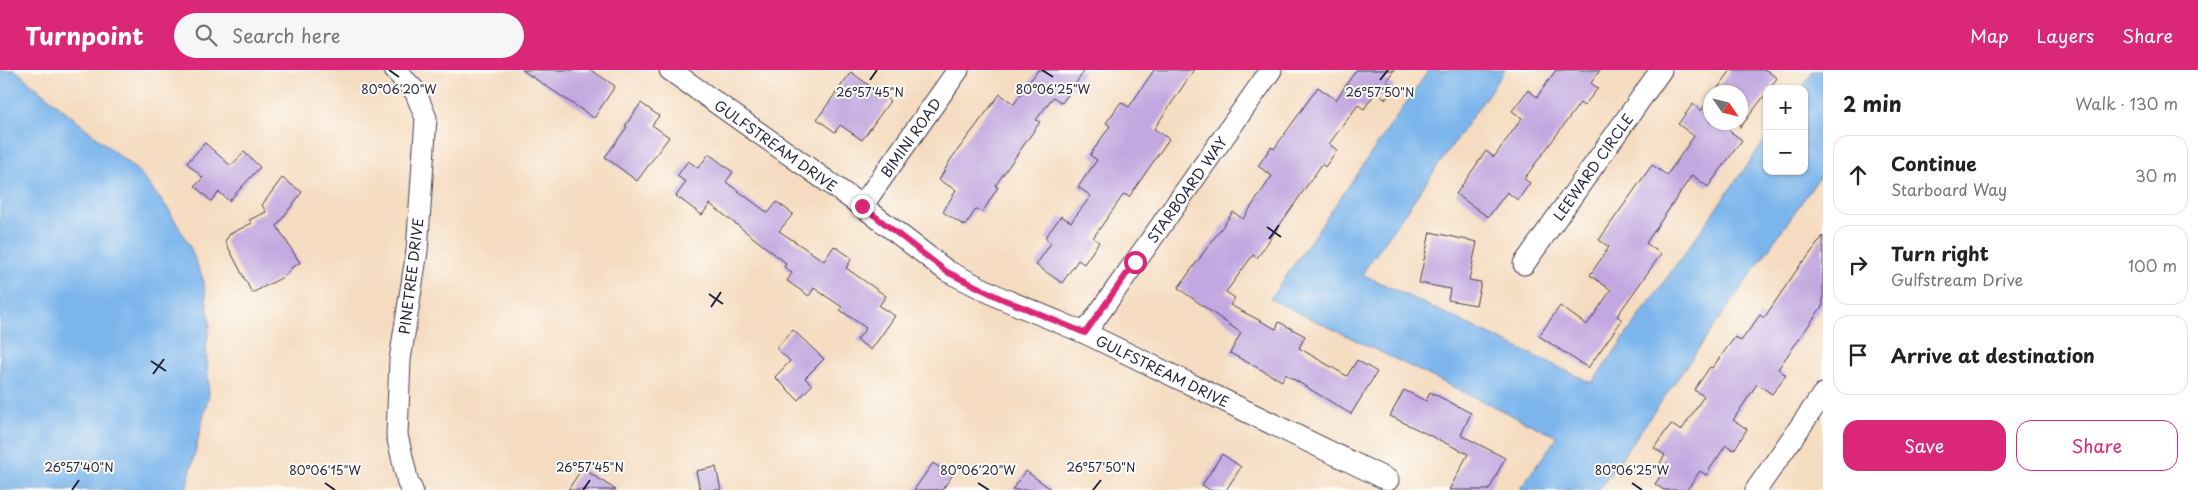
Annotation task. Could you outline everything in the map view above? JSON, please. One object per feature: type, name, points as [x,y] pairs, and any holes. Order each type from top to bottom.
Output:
[{"type":"street","name":"PINETREE DRIVE","points":[[395,70],[415,91],[426,118],[417,251],[400,360],[397,435],[408,483],[412,490]]},
{"type":"street","name":"GULFSTREAM DRIVE","points":[[670,70],[862,206],[947,272],[1000,298],[1085,333],[1388,480]]},
{"type":"street","name":"BIMINI ROAD","points":[[862,206],[958,70]]},
{"type":"street","name":"STARBOARD WAY","points":[[1085,333],[1271,70]]},
{"type":"street","name":"LEEWARD CIRCLE","points":[[1524,264],[1661,70]]},
{"type":"street","points":[[1756,490],[1823,394]]},
{"type":"water","points":[[0,70],[15,70],[139,172],[169,210],[189,245],[203,279],[210,324],[206,346],[209,394],[186,490],[0,490]]},
{"type":"water","points":[[1429,70],[1505,70],[1362,274],[1592,383],[1763,143],[1763,175],[1808,175],[1808,85],[1804,85],[1814,70],[1823,70],[1823,172],[1599,490],[1519,490],[1557,437],[1270,299]]},
{"type":"building","points":[[522,70],[591,70],[615,86],[594,118]]},
{"type":"building","points":[[1038,70],[1085,70],[1062,103],[1053,97],[1036,120],[1040,122],[995,186],[998,187],[982,213],[976,209],[965,226],[943,212],[956,190],[939,180],[951,159],[1000,94],[1014,104]]},
{"type":"building","points":[[1154,70],[1194,70],[1154,129],[1169,139],[1129,197],[1124,194],[1093,238],[1099,242],[1084,264],[1078,260],[1062,283],[1036,265],[1051,243],[1045,238],[1061,216],[1071,222],[1091,196],[1078,187],[1097,160],[1090,155],[1110,126],[1106,123],[1121,102],[1129,107]]},
{"type":"building","points":[[1356,70],[1394,70],[1386,81],[1394,86],[1386,99],[1376,92],[1364,109],[1358,105],[1329,144],[1337,150],[1325,167],[1322,164],[1257,258],[1253,255],[1226,292],[1235,298],[1230,305],[1276,329],[1279,322],[1305,336],[1299,348],[1347,376],[1357,360],[1377,372],[1351,414],[1285,374],[1282,381],[1230,353],[1241,333],[1178,288],[1233,212],[1243,219],[1272,176],[1258,166],[1271,147],[1274,149],[1318,87],[1336,100]]},
{"type":"building","points":[[1556,70],[1600,70],[1591,83],[1598,88],[1584,106],[1580,103],[1524,179],[1530,183],[1518,200],[1507,192],[1488,217],[1456,194],[1486,151],[1494,157],[1522,118],[1512,111],[1528,90],[1537,97]]},
{"type":"building","points":[[1731,70],[1766,70],[1777,78],[1772,85],[1763,85],[1763,97],[1748,117],[1748,85],[1720,85]]},
{"type":"building","points":[[851,72],[890,101],[862,140],[840,125],[835,132],[817,119]]},
{"type":"building","points":[[641,103],[659,116],[652,125],[669,137],[637,181],[605,157],[627,127],[625,126]]},
{"type":"building","points":[[1693,104],[1701,111],[1703,108],[1703,130],[1728,130],[1742,140],[1708,187],[1692,175],[1646,243],[1661,254],[1617,316],[1622,320],[1588,368],[1539,336],[1560,306],[1587,325],[1611,290],[1590,275],[1609,247],[1599,240],[1652,165],[1667,175],[1694,136],[1678,124]]},
{"type":"building","points":[[205,143],[231,166],[244,152],[260,167],[229,201],[219,192],[211,201],[195,186],[203,178],[187,163]]},
{"type":"building","points":[[709,154],[733,172],[726,182],[768,213],[777,202],[793,214],[779,231],[824,261],[834,246],[852,258],[846,268],[886,296],[879,306],[895,316],[871,350],[857,340],[866,328],[840,310],[842,307],[814,288],[809,296],[787,281],[792,273],[784,267],[786,263],[710,204],[702,215],[676,196],[686,182],[677,176],[688,161],[698,168]]},
{"type":"building","points":[[282,178],[302,192],[277,226],[300,263],[291,268],[285,276],[252,293],[225,241],[230,234],[252,223],[249,220],[266,212],[262,205]]},
{"type":"building","points":[[1430,232],[1477,242],[1469,280],[1481,282],[1476,305],[1448,300],[1450,289],[1419,283]]},
{"type":"building","points":[[1823,236],[1823,305],[1778,369],[1786,375],[1772,394],[1757,384],[1733,420],[1747,429],[1734,450],[1726,445],[1706,475],[1700,471],[1687,490],[1664,490],[1655,484],[1663,472],[1657,468],[1665,455],[1654,448],[1671,424],[1681,431],[1704,396],[1694,390],[1710,367],[1712,368],[1735,337],[1741,341],[1760,315],[1764,318],[1803,261]]},
{"type":"building","points":[[793,330],[824,359],[805,378],[812,385],[798,400],[775,377],[790,361],[776,348]]},
{"type":"building","points":[[1404,390],[1426,401],[1430,392],[1471,413],[1461,435],[1505,458],[1489,490],[1449,490],[1468,454],[1390,416]]},
{"type":"building","points":[[1222,454],[1241,467],[1226,490],[1210,490],[1202,485]]},
{"type":"building","points":[[933,463],[952,476],[942,490],[914,490]]},
{"type":"building","points":[[716,467],[721,490],[700,490],[696,471]]},
{"type":"building","points":[[582,468],[616,490],[568,490]]},
{"type":"building","points":[[1026,471],[1052,490],[1012,490]]},
{"type":"route","points":[[862,206],[947,272],[1000,298],[1085,333],[1135,262]]}]
